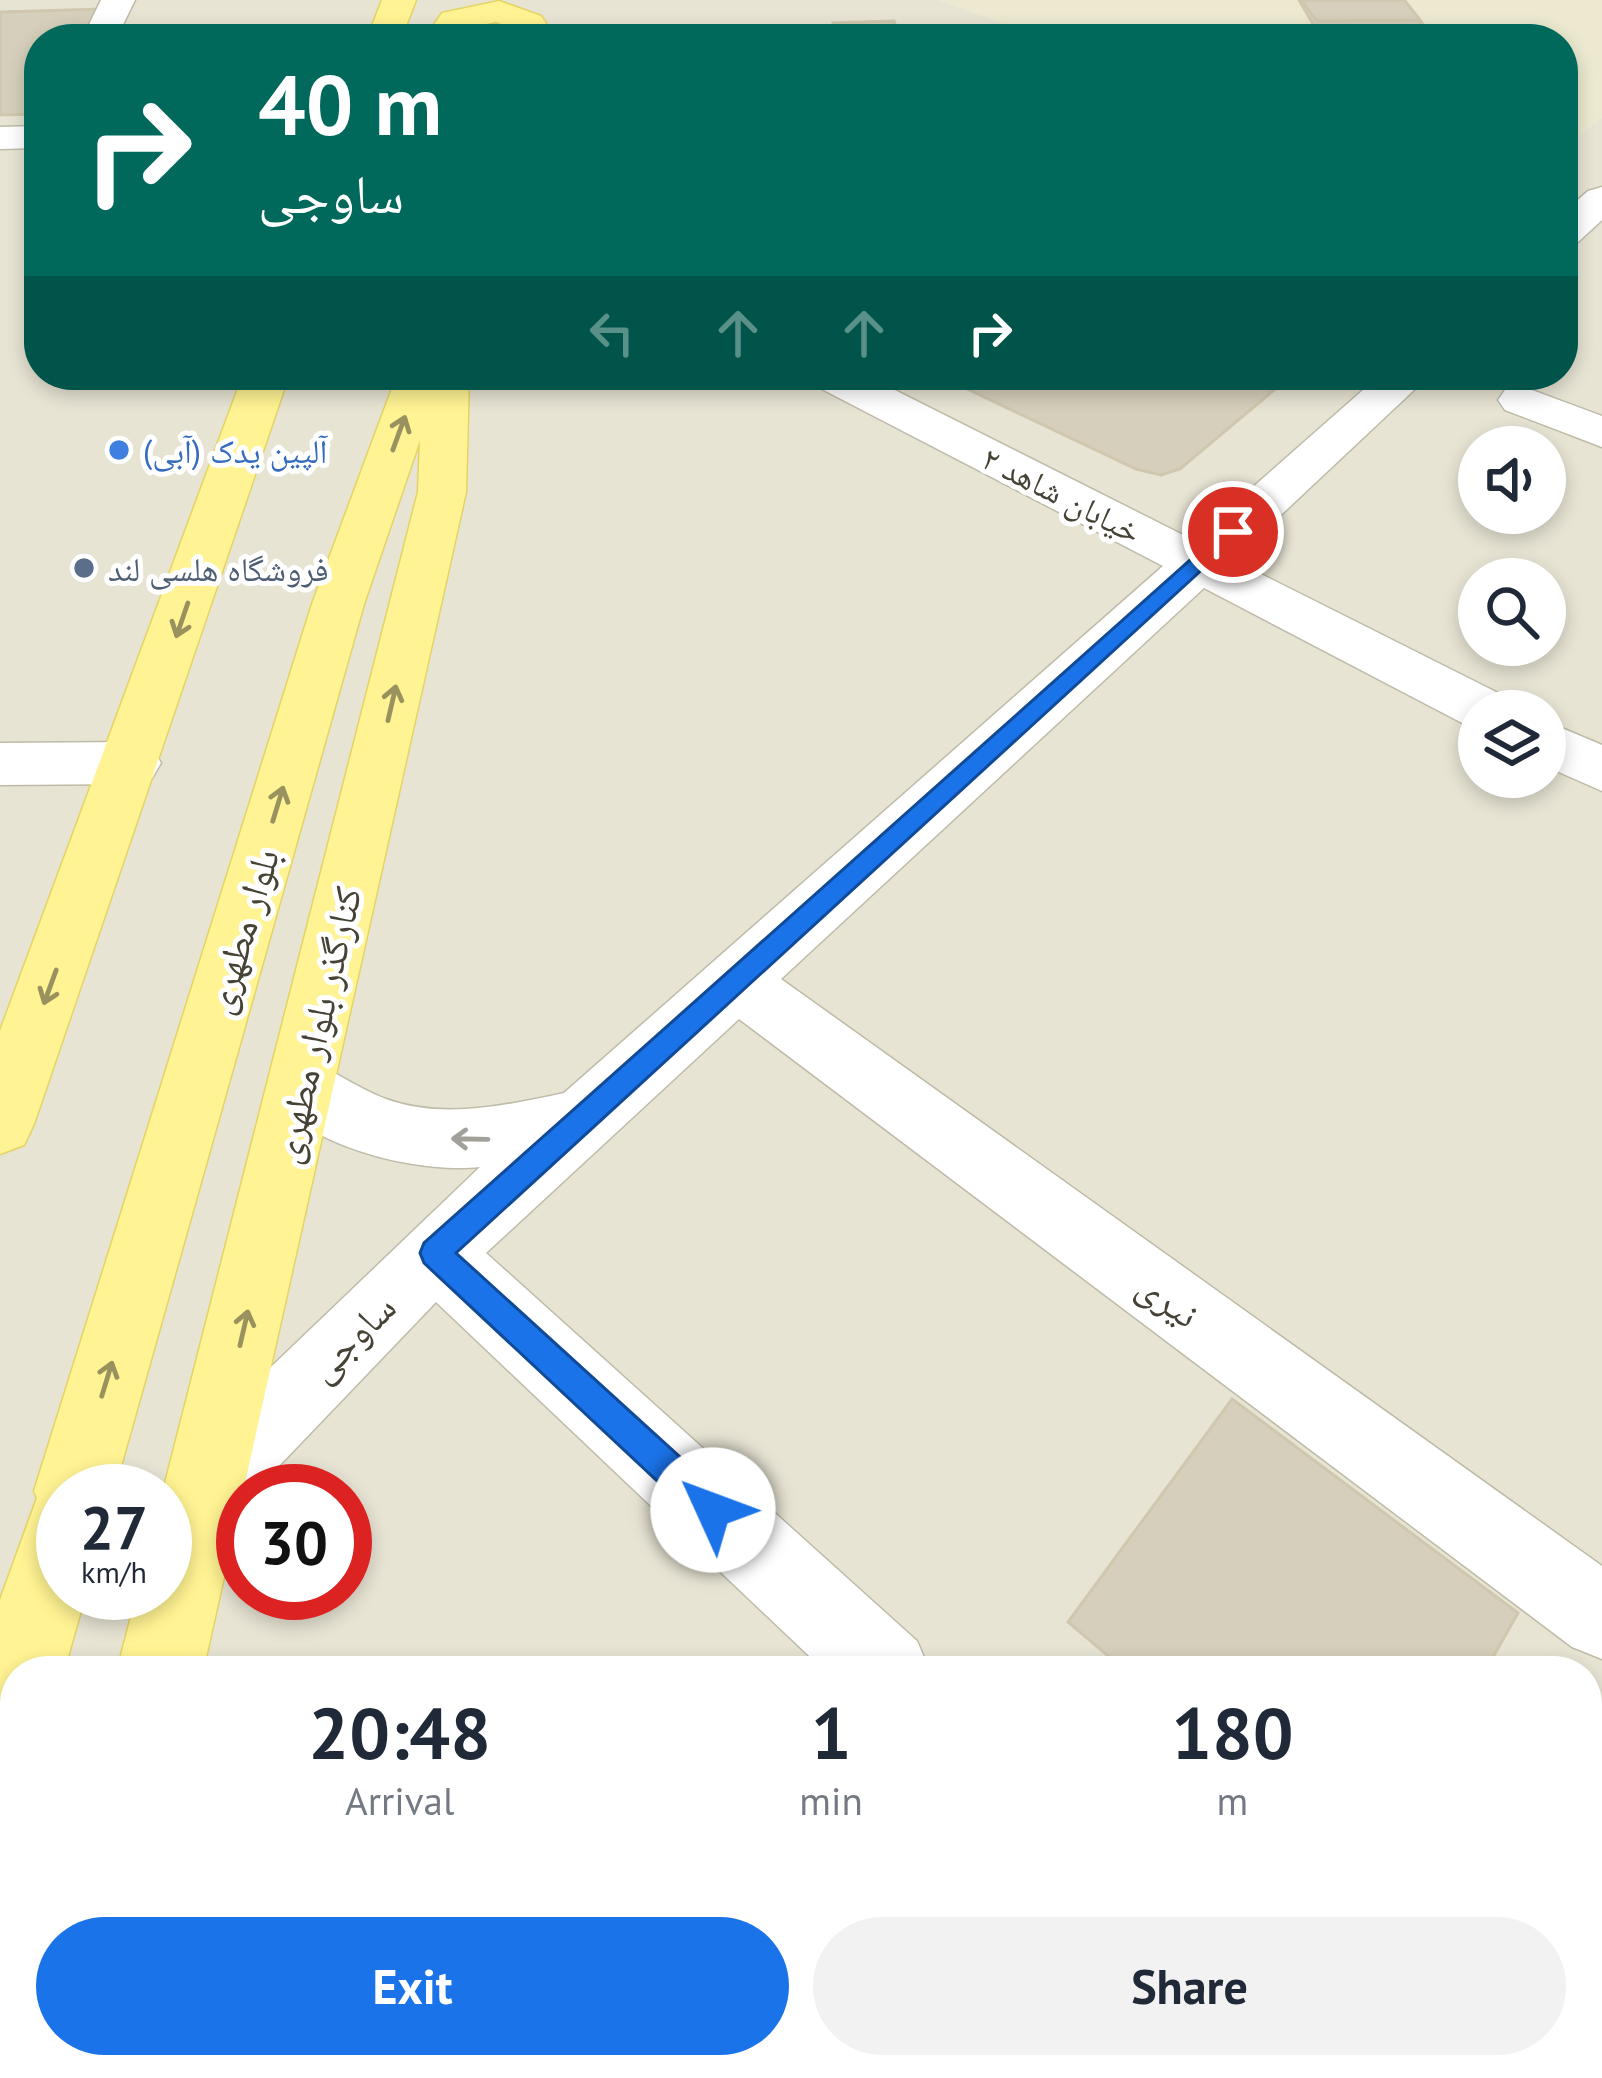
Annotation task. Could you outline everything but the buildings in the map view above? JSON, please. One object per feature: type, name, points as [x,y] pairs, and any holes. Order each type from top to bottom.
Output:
[{"type":"main road","points":[[549,24],[556,5]]},
{"type":"main road","points":[[451,24],[499,10],[529,24]]},
{"type":"main road","points":[[0,1124],[261,390]]},
{"type":"main road","points":[[234,470],[279,390]]},
{"type":"main road","name":"بلوار مطهری","points":[[82,1464],[338,604],[415,390]]},
{"type":"main road","name":"کنارگذر بلوار مطهری","points":[[164,1656],[442,492],[445,390]]},
{"type":"main road","points":[[25,1656],[36,1618]]},
{"type":"street","name":"خیابان شاهد ۲","points":[[859,390],[1458,697]]},
{"type":"street","name":"ساوجی","points":[[207,1483],[435,1253],[1390,390]]},
{"type":"street","points":[[1521,400],[1602,433]]},
{"type":"street","points":[[1566,752],[1602,770]]},
{"type":"street","points":[[0,764],[132,763]]},
{"type":"street","name":"نیری","points":[[735,981],[1602,1617]]},
{"type":"street","points":[[301,1086],[347,1118],[407,1137],[486,1140],[584,1118]]},
{"type":"street","points":[[435,1253],[871,1656]]},
{"type":"shaded area","points":[[0,0],[1602,0],[1602,1656],[0,1656]]},
{"type":"shaded area","points":[[936,0],[1602,0],[1602,118],[1578,138],[1578,24],[1006,24]]},
{"type":"place","name":"آلپین یدک (آبی)","points":[[119,450]]},
{"type":"place","name":"فروشگاه هلسی لند","points":[[84,568]]},
{"type":"route","points":[[713,1510],[435,1253],[1233,532]]}]
